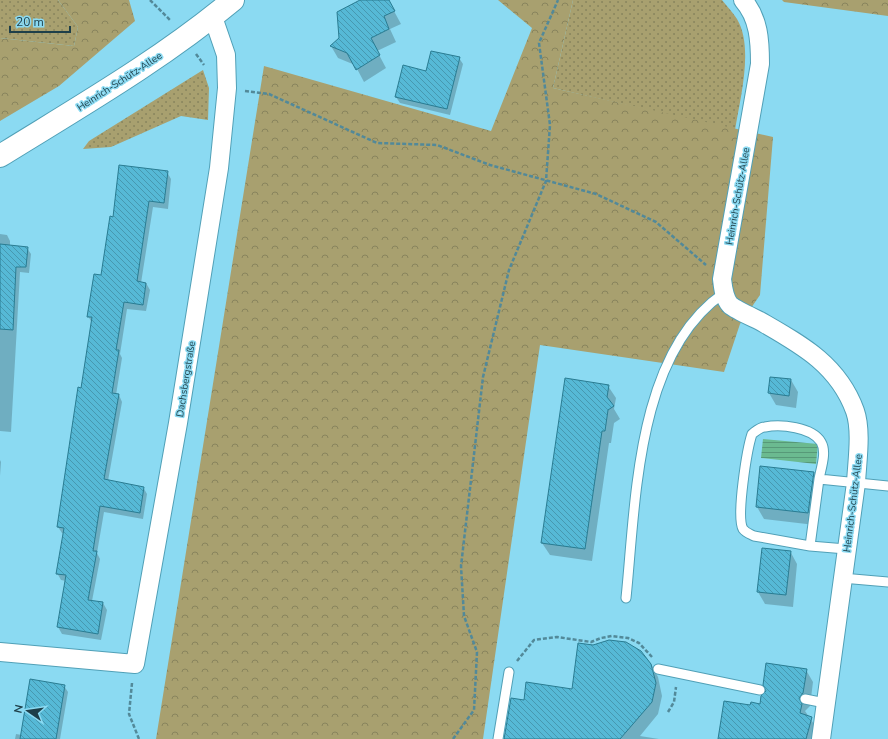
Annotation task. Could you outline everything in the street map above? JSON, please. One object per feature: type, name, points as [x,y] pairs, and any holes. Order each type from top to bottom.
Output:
[{"type":"main road","name":"Heinrich-Schütz-Allee","points":[[0,156],[138,71],[213,17],[233,0]]},
{"type":"street","name":"Heinrich-Schütz-Allee","points":[[743,0],[750,7],[760,35],[760,64],[723,286],[730,305],[790,338],[819,358],[842,384],[855,412],[859,445],[856,483],[821,739]]},
{"type":"street","name":"Dachsbergstraße","points":[[135,664],[178,423],[219,168],[227,88],[226,55],[213,17]]},
{"type":"street","points":[[0,652],[135,664]]},
{"type":"lane","points":[[626,598],[642,448],[666,363],[686,328],[723,286]]},
{"type":"lane","points":[[810,546],[824,453],[821,442],[813,434],[803,430],[773,426],[758,429],[752,434],[748,447],[740,516],[743,529],[746,533],[754,536],[810,546],[846,549]]},
{"type":"lane","points":[[819,479],[888,486]]},
{"type":"lane","points":[[842,578],[888,582]]},
{"type":"lane","points":[[658,669],[760,690]]},
{"type":"lane","points":[[498,739],[509,672]]},
{"type":"lane","points":[[805,698],[825,703]]},
{"type":"path","points":[[453,739],[474,710],[477,652],[464,616],[461,566],[483,377],[509,270],[546,181],[550,125],[539,43],[558,0]]},
{"type":"path","points":[[227,88],[269,94],[377,143],[437,145],[490,165],[596,194],[656,222],[723,286]]},
{"type":"path","points":[[509,672],[534,640],[558,637],[591,642],[612,636],[628,638],[639,643],[649,652],[658,669],[678,688],[674,702],[668,712]]},
{"type":"path","points":[[135,664],[129,714],[139,739]]},
{"type":"green space","points":[[0,0],[58,0],[78,27],[74,46],[0,38]]},
{"type":"green space","points":[[58,0],[129,0],[135,21],[59,86],[0,121],[0,38],[74,46],[78,27]]},
{"type":"green space","points":[[498,0],[573,0],[553,88],[773,137],[760,295],[740,324],[724,372],[540,345],[483,739],[156,739],[264,66],[491,131],[532,28]]},
{"type":"green space","points":[[573,0],[722,0],[737,19],[745,44],[744,73],[735,130],[553,88]]},
{"type":"green space","points":[[782,0],[888,0],[888,16],[784,2]]},
{"type":"green space","points":[[203,70],[209,88],[208,120],[181,116],[111,147],[83,149],[89,141]]},
{"type":"shaded area","points":[[763,439],[818,444],[816,464],[761,458]]},
{"type":"building","points":[[360,0],[389,0],[395,11],[384,16],[389,29],[371,38],[380,55],[356,70],[347,53],[330,46],[339,38],[337,12]]},
{"type":"building","points":[[431,51],[460,57],[447,109],[395,97],[403,65],[426,71]]},
{"type":"building","points":[[119,165],[168,171],[164,203],[149,201],[137,281],[146,283],[143,305],[124,302],[116,350],[119,350],[112,393],[119,394],[104,479],[144,487],[140,513],[100,506],[93,551],[97,551],[88,600],[103,602],[98,634],[57,627],[66,575],[56,574],[64,528],[57,527],[78,387],[81,388],[92,317],[87,317],[94,274],[101,275],[110,216],[113,217]]},
{"type":"building","points":[[0,244],[28,247],[26,267],[16,267],[13,330],[0,329]]},
{"type":"building","points":[[770,377],[791,379],[789,396],[768,393]]},
{"type":"building","points":[[565,378],[609,385],[607,397],[614,406],[608,410],[605,431],[602,431],[585,549],[541,543]]},
{"type":"building","points":[[760,466],[814,472],[808,513],[756,507]]},
{"type":"building","points":[[762,548],[791,551],[786,595],[757,592]]},
{"type":"building","points":[[609,640],[626,642],[641,651],[651,664],[656,683],[652,702],[620,739],[504,739],[511,698],[524,700],[526,682],[572,689],[578,643],[593,645]]},
{"type":"building","points":[[766,663],[807,669],[803,693],[799,698],[802,704],[800,713],[812,717],[806,739],[718,739],[724,701],[750,705],[751,702],[760,704],[761,696],[766,691],[763,685]]},
{"type":"building","points":[[30,679],[65,685],[56,739],[20,739]]}]
